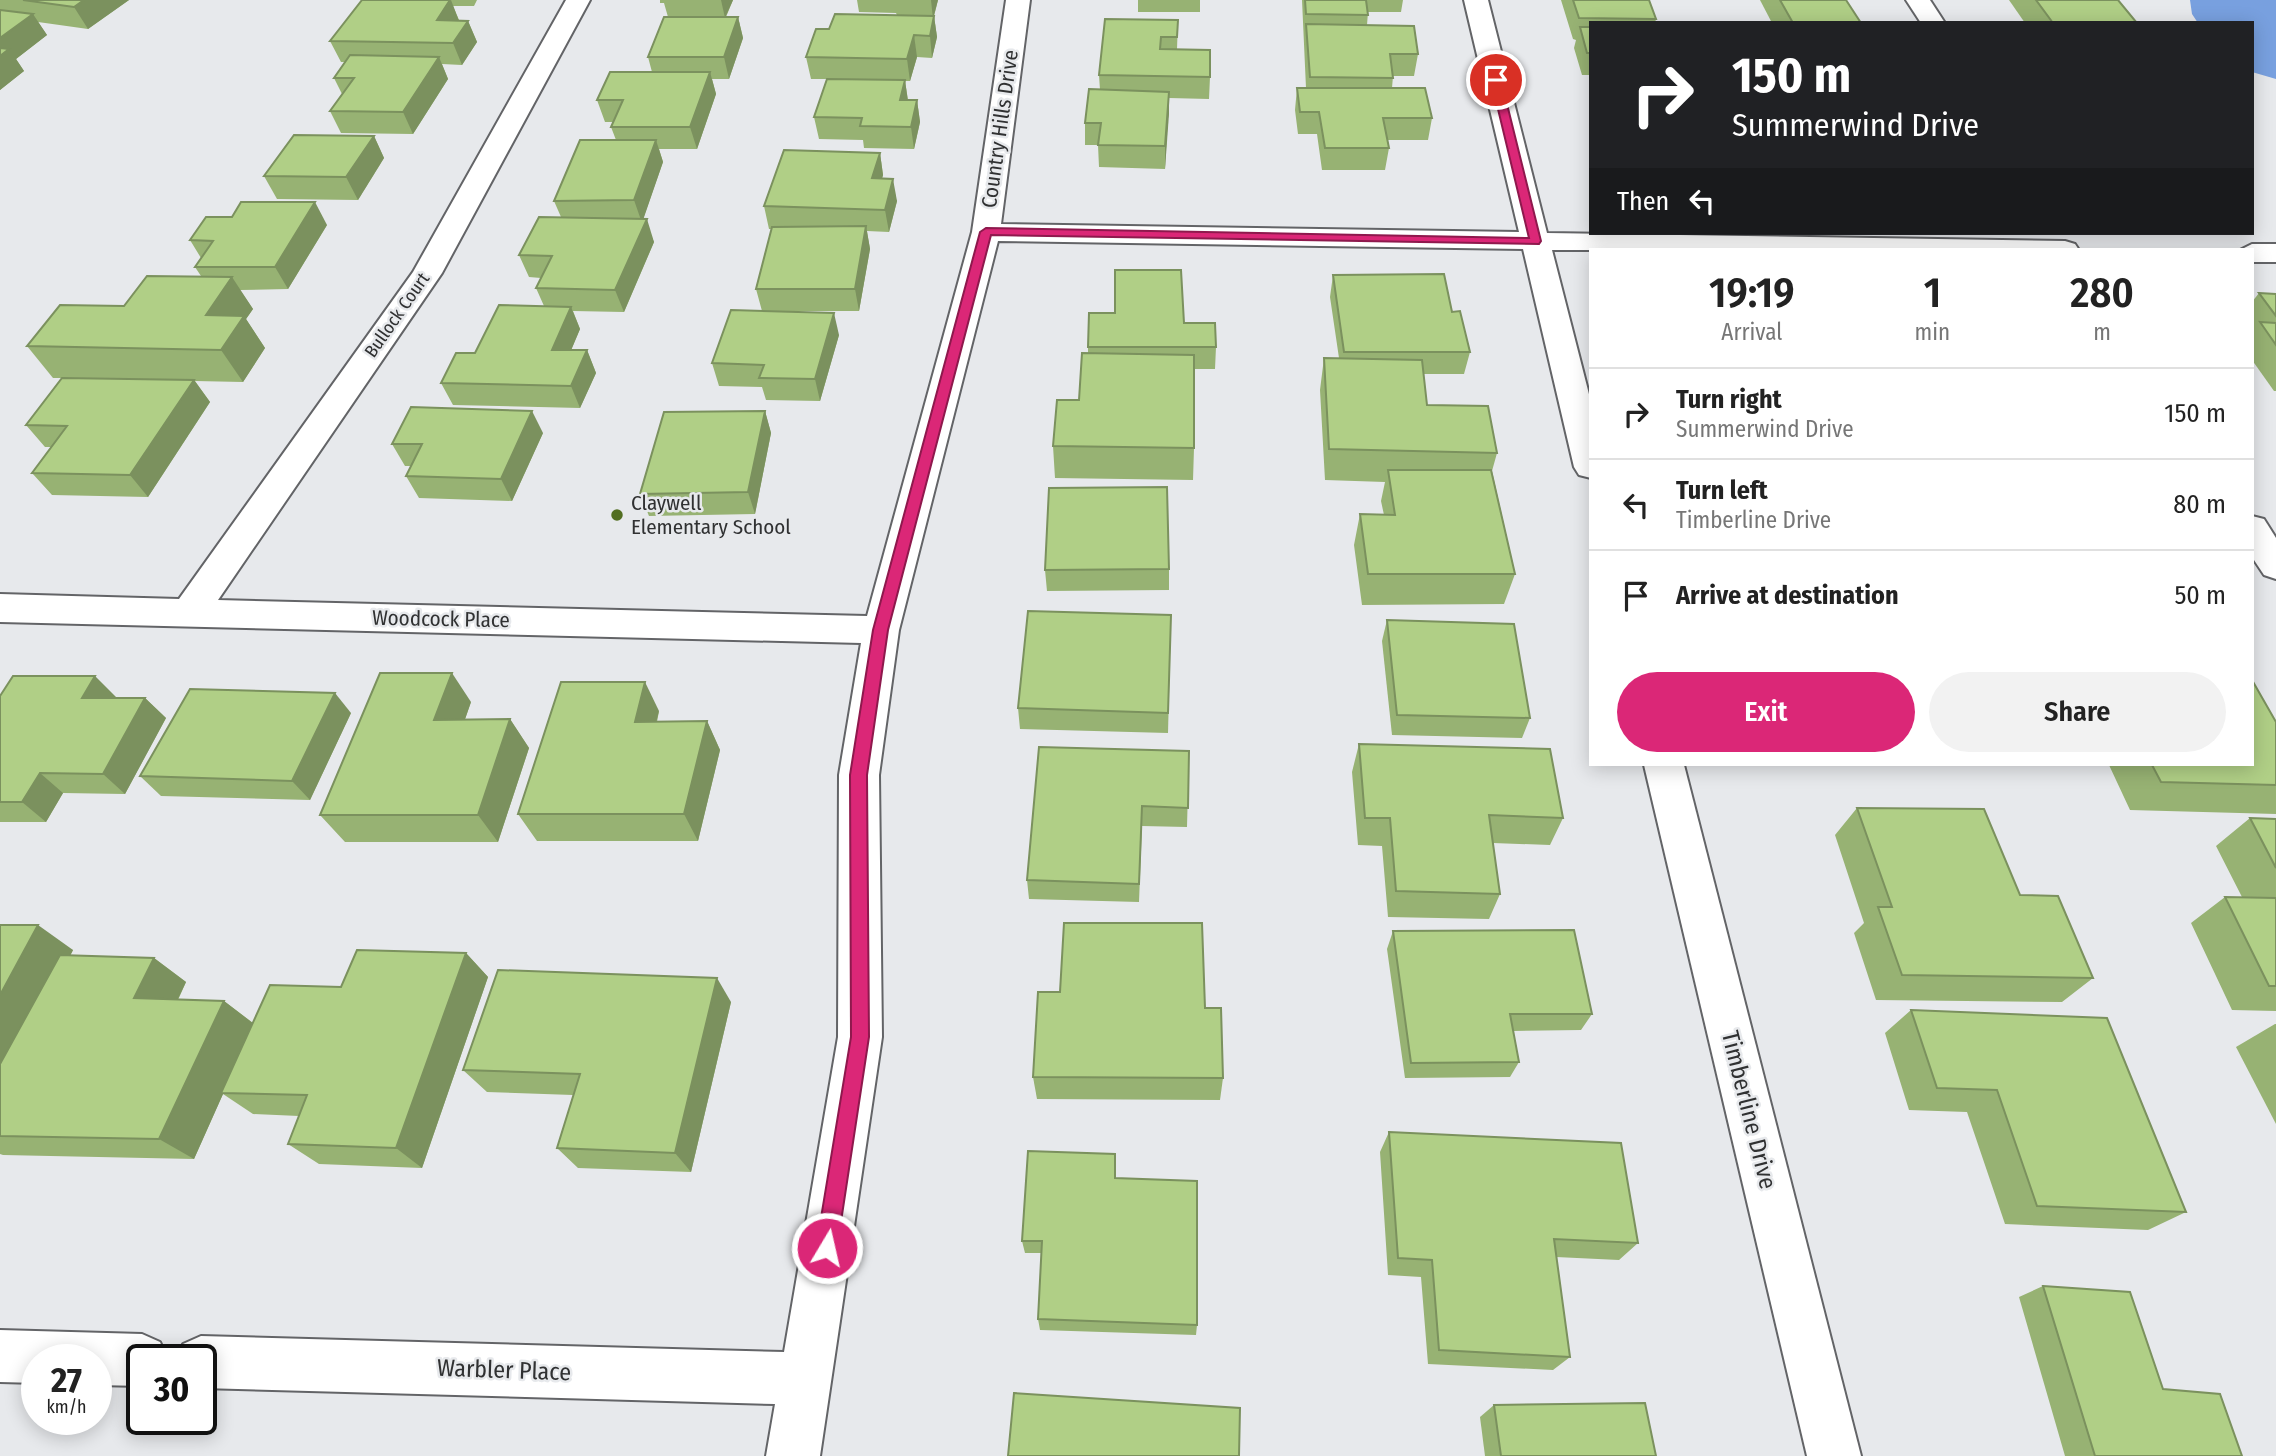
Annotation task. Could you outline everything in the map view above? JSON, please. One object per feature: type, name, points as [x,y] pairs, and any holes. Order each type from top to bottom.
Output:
[{"type":"street","name":"Bullock Court","points":[[189,612],[427,273],[578,0]]},
{"type":"street","name":"Country Hills Drive","points":[[793,1456],[860,1037],[859,775],[881,630],[986,232],[1018,0]]},
{"type":"street","points":[[1476,0],[1589,459]]},
{"type":"street","points":[[1918,0],[1932,21]]},
{"type":"street","points":[[986,232],[1947,248]]},
{"type":"street","points":[[2254,253],[2276,253]]},
{"type":"street","points":[[2254,531],[2276,566]]},
{"type":"street","name":"Woodcock Place","points":[[0,608],[881,630]]},
{"type":"street","name":"Timberline Drive","points":[[1664,766],[1835,1456]]},
{"type":"street","points":[[0,1356],[126,1360]]},
{"type":"street","name":"Warbler Place","points":[[217,1362],[806,1379]]},
{"type":"water","points":[[2190,0],[2276,0],[2276,79],[2254,73],[2254,21],[2197,21],[2192,14]]},
{"type":"building","points":[[23,0],[84,0],[74,7]]},
{"type":"building","points":[[362,0],[450,0],[437,20],[468,21],[453,43],[330,41]]},
{"type":"building","points":[[1305,0],[1366,0],[1368,15],[1306,14]]},
{"type":"building","points":[[1573,0],[1649,0],[1656,19],[1579,18]]},
{"type":"building","points":[[1780,0],[1846,0],[1860,21],[1792,21]]},
{"type":"building","points":[[2036,0],[2118,0],[2135,21],[2052,21]]},
{"type":"building","points":[[0,10],[33,14],[0,38]]},
{"type":"building","points":[[835,14],[934,16],[930,36],[914,35],[907,59],[806,57],[816,29],[829,29]]},
{"type":"building","points":[[664,17],[738,17],[724,57],[648,57]]},
{"type":"building","points":[[1105,19],[1178,20],[1177,37],[1161,37],[1160,49],[1210,50],[1210,77],[1099,75]]},
{"type":"building","points":[[1306,24],[1414,26],[1418,54],[1390,54],[1393,78],[1310,77]]},
{"type":"building","points":[[1580,27],[1589,27],[1587,53]]},
{"type":"building","points":[[0,48],[9,49],[0,56]]},
{"type":"building","points":[[350,55],[439,57],[403,112],[330,111],[354,78],[334,78]]},
{"type":"building","points":[[610,72],[710,72],[690,127],[611,127],[623,100],[597,100]]},
{"type":"building","points":[[827,79],[905,80],[900,100],[917,100],[911,127],[860,126],[862,118],[814,117]]},
{"type":"building","points":[[1297,88],[1425,88],[1432,118],[1383,118],[1389,148],[1325,148],[1319,112],[1300,112]]},
{"type":"building","points":[[1089,89],[1169,92],[1165,146],[1098,145],[1101,123],[1085,123]]},
{"type":"building","points":[[294,135],[374,136],[346,177],[264,176]]},
{"type":"building","points":[[580,140],[656,140],[634,200],[554,201]]},
{"type":"building","points":[[784,150],[880,153],[872,178],[893,179],[885,210],[764,206]]},
{"type":"building","points":[[241,202],[315,202],[275,267],[195,267],[213,241],[190,240],[206,217],[232,217]]},
{"type":"building","points":[[539,217],[647,219],[615,290],[536,288],[552,256],[519,255]]},
{"type":"building","points":[[866,226],[855,289],[756,289],[772,227]]},
{"type":"building","points":[[1115,270],[1181,270],[1184,323],[1215,323],[1216,347],[1088,347],[1089,313],[1115,313]]},
{"type":"building","points":[[1444,274],[1452,312],[1460,311],[1470,352],[1344,352],[1333,275]]},
{"type":"building","points":[[147,276],[232,277],[206,315],[244,316],[221,350],[27,346],[60,305],[124,306]]},
{"type":"building","points":[[2259,293],[2276,294],[2276,316]]},
{"type":"building","points":[[499,305],[571,307],[552,350],[587,350],[571,386],[441,383],[456,353],[475,353]]},
{"type":"building","points":[[731,310],[834,313],[815,379],[759,378],[764,365],[712,363]]},
{"type":"building","points":[[2260,322],[2276,323],[2276,345]]},
{"type":"building","points":[[1082,353],[1194,355],[1194,448],[1053,446],[1057,400],[1079,400]]},
{"type":"building","points":[[1324,358],[1422,360],[1427,405],[1488,406],[1497,453],[1329,449]]},
{"type":"building","points":[[62,378],[194,380],[130,475],[32,473],[67,426],[26,425]]},
{"type":"building","points":[[411,407],[532,411],[501,479],[406,476],[422,444],[392,444]]},
{"type":"building","points":[[765,411],[748,492],[640,494],[664,412]]},
{"type":"building","points":[[1388,470],[1491,470],[1515,574],[1368,574],[1360,514],[1395,515]]},
{"type":"building","points":[[1167,487],[1169,569],[1045,570],[1049,488]]},
{"type":"building","points":[[1028,611],[1171,615],[1168,713],[1018,708]]},
{"type":"building","points":[[1387,620],[1514,624],[1530,718],[1397,715]]},
{"type":"building","points":[[380,673],[452,673],[434,720],[510,719],[478,815],[320,815]]},
{"type":"building","points":[[13,676],[95,676],[82,698],[145,698],[103,774],[40,773],[22,802],[0,802],[0,696]]},
{"type":"building","points":[[561,682],[645,682],[635,722],[707,721],[684,814],[518,814]]},
{"type":"building","points":[[2254,684],[2276,722],[2276,785],[2161,782],[2153,766],[2254,766]]},
{"type":"building","points":[[190,689],[335,693],[292,781],[140,776]]},
{"type":"building","points":[[1359,744],[1550,749],[1563,818],[1489,815],[1500,894],[1396,891],[1390,818],[1365,818]]},
{"type":"building","points":[[1039,747],[1189,751],[1188,808],[1142,806],[1139,884],[1027,880]]},
{"type":"building","points":[[1857,808],[1984,809],[2020,895],[2058,896],[2093,978],[1902,975],[1878,907],[1892,907]]},
{"type":"building","points":[[2250,818],[2276,819],[2276,868]]},
{"type":"building","points":[[2225,897],[2276,898],[2276,986],[2269,986]]},
{"type":"building","points":[[1064,923],[1202,923],[1205,1008],[1221,1008],[1223,1078],[1033,1077],[1038,992],[1060,992]]},
{"type":"building","points":[[0,925],[38,925],[0,995]]},
{"type":"building","points":[[1574,930],[1592,1014],[1510,1014],[1519,1062],[1411,1063],[1393,931]]},
{"type":"building","points":[[357,950],[466,953],[396,1148],[288,1144],[307,1095],[221,1093],[270,985],[341,987]]},
{"type":"building","points":[[60,955],[154,958],[134,998],[224,1001],[159,1139],[0,1136],[0,1064]]},
{"type":"building","points":[[498,970],[717,978],[675,1153],[557,1148],[580,1074],[463,1070]]},
{"type":"building","points":[[1911,1010],[2107,1018],[2186,1212],[2037,1206],[1997,1090],[1937,1088]]},
{"type":"building","points":[[1389,1132],[1621,1143],[1638,1243],[1554,1239],[1570,1357],[1439,1350],[1432,1260],[1398,1258]]},
{"type":"building","points":[[1028,1151],[1115,1154],[1115,1178],[1197,1181],[1197,1325],[1038,1319],[1042,1241],[1022,1241]]},
{"type":"building","points":[[2043,1286],[2130,1292],[2163,1389],[2220,1394],[2242,1456],[2095,1456]]},
{"type":"building","points":[[1014,1393],[1240,1408],[1239,1456],[1008,1456]]},
{"type":"building","points":[[1645,1403],[1656,1456],[1501,1456],[1494,1405]]},
{"type":"place","name":"Claywell Elementary School","points":[[617,515]]},
{"type":"route","points":[[827,1248],[860,1037],[859,775],[881,630],[986,232],[1535,241],[1496,80]]}]
